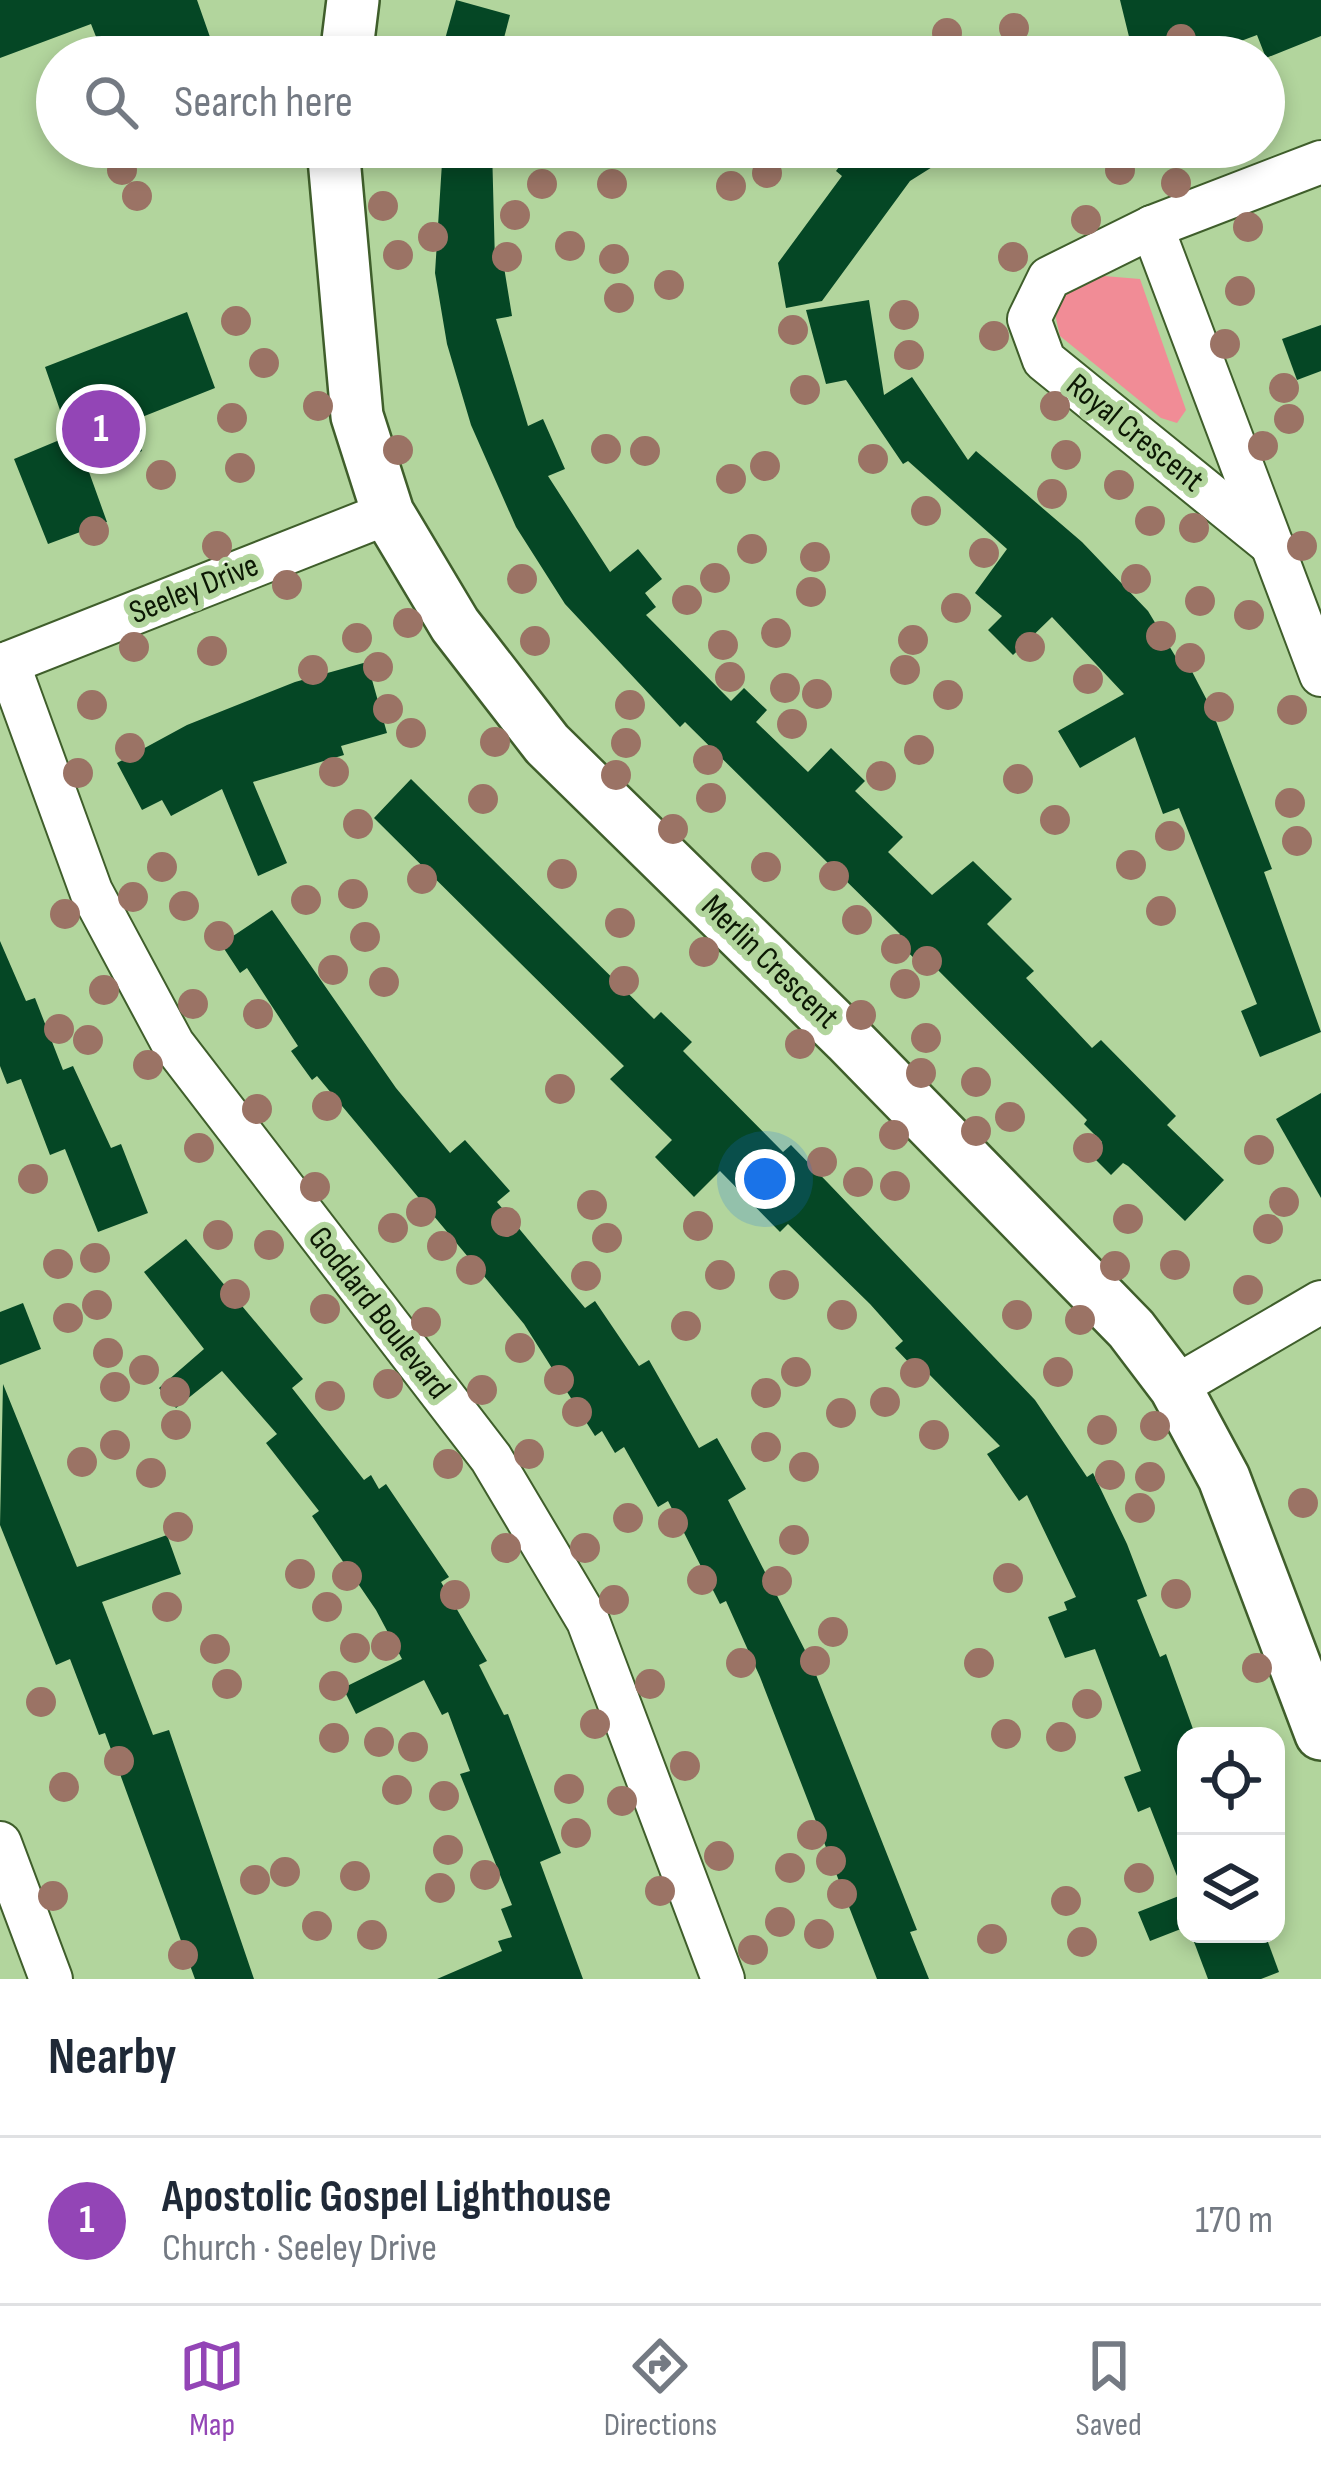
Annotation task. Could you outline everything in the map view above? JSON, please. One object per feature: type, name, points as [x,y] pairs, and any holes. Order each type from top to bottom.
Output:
[{"type":"street","name":"Royal Crescent","points":[[1272,545],[1044,360],[1029,319],[1049,278],[1152,227],[1321,162]]},
{"type":"street","name":"Merlin Crescent","points":[[336,168],[357,416],[388,513],[455,625],[547,744],[1132,1330],[1175,1387],[1224,1478],[1321,1734]]},
{"type":"street","name":"Royal Crescent","points":[[1152,227],[1321,675]]},
{"type":"street","name":"Seeley Drive","points":[[4,664],[388,513]]},
{"type":"street","name":"Goddard Boulevard","points":[[4,664],[91,891],[172,1044],[491,1458],[588,1621],[723,1979]]},
{"type":"street","points":[[1175,1387],[1321,1302]]},
{"type":"street","points":[[0,1843],[51,1979]]},
{"type":"shaded area","points":[[1104,276],[1140,279],[1186,410],[1177,423],[1161,418],[1060,336],[1054,310],[1070,284]]},
{"type":"building","points":[[0,0],[197,0],[210,36],[96,36],[91,24],[59,36],[36,36],[36,45],[0,58]]},
{"type":"building","points":[[456,0],[510,15],[504,36],[446,36]]},
{"type":"building","points":[[1120,0],[1321,0],[1321,36],[1285,50],[1285,36],[1129,36]]},
{"type":"building","points":[[442,168],[493,168],[495,263],[503,261],[512,316],[496,319],[528,426],[543,419],[565,469],[548,476],[610,572],[638,549],[662,579],[645,593],[656,607],[646,615],[731,701],[744,688],[767,710],[756,722],[808,772],[831,748],[865,781],[855,791],[903,837],[888,852],[932,895],[973,861],[1012,899],[987,924],[1034,971],[1026,978],[1092,1048],[1101,1040],[1176,1116],[1167,1125],[1224,1180],[1185,1221],[1128,1166],[1123,1163],[1111,1175],[1090,1154],[1102,1142],[1084,1124],[1087,1120],[923,955],[916,960],[895,940],[900,934],[685,722],[680,727],[565,604],[516,527],[471,425],[447,344],[435,273]]},
{"type":"building","points":[[931,168],[910,181],[822,301],[786,308],[778,263],[842,176],[836,171]]},
{"type":"building","points":[[869,300],[884,395],[912,377],[968,460],[976,451],[1082,542],[1148,611],[1180,664],[1186,660],[1211,708],[1272,869],[1264,872],[1321,1032],[1260,1057],[1241,1011],[1257,1004],[1179,808],[1163,814],[1135,737],[1080,768],[1058,731],[1124,694],[1052,617],[1013,655],[988,630],[1002,616],[975,593],[1007,549],[908,461],[903,464],[846,380],[826,384],[806,310]]},
{"type":"building","points":[[187,312],[215,388],[132,421],[142,451],[89,472],[107,522],[48,544],[14,459],[69,436],[45,367]]},
{"type":"building","points":[[1321,325],[1321,371],[1297,380],[1282,339]]},
{"type":"building","points":[[367,662],[387,733],[341,746],[344,755],[253,782],[287,863],[258,876],[222,789],[171,816],[162,800],[142,810],[117,763],[187,725],[295,682]]},
{"type":"building","points":[[411,779],[654,1019],[661,1012],[692,1042],[683,1051],[783,1152],[791,1145],[829,1184],[1035,1400],[1087,1477],[1093,1473],[1127,1544],[1147,1596],[1137,1600],[1160,1657],[1166,1654],[1192,1727],[1177,1727],[1177,1876],[1150,1807],[1138,1812],[1124,1777],[1141,1771],[1095,1649],[1065,1658],[1048,1617],[1067,1610],[1064,1602],[1076,1597],[1027,1495],[1019,1501],[987,1454],[1000,1446],[921,1366],[916,1370],[895,1348],[903,1341],[788,1224],[780,1232],[720,1171],[694,1197],[655,1157],[672,1140],[610,1079],[624,1066],[374,818]]},
{"type":"building","points":[[272,910],[396,1088],[450,1153],[465,1140],[510,1191],[497,1202],[585,1308],[595,1301],[639,1366],[649,1360],[699,1448],[717,1438],[746,1489],[728,1500],[811,1662],[917,1930],[910,1932],[929,1979],[877,1979],[760,1677],[726,1601],[720,1604],[668,1501],[658,1507],[624,1447],[615,1453],[602,1431],[595,1436],[524,1324],[317,1076],[312,1080],[291,1051],[298,1046],[247,968],[240,973],[221,944]]},
{"type":"building","points":[[0,941],[26,1001],[35,998],[63,1070],[73,1066],[111,1148],[121,1144],[148,1213],[98,1232],[65,1149],[50,1155],[21,1079],[7,1084],[0,1066]]},
{"type":"building","points":[[1321,1093],[1321,1198],[1276,1119]]},
{"type":"building","points":[[186,1239],[303,1379],[292,1388],[364,1480],[371,1475],[379,1489],[386,1484],[449,1577],[441,1582],[487,1661],[479,1665],[504,1715],[508,1714],[561,1853],[540,1862],[583,1979],[437,1979],[502,1951],[498,1941],[512,1937],[501,1909],[512,1905],[460,1774],[470,1771],[448,1712],[442,1715],[424,1680],[356,1714],[343,1688],[402,1659],[376,1610],[312,1516],[319,1511],[266,1443],[277,1434],[222,1371],[176,1408],[159,1388],[204,1349],[144,1272]]},
{"type":"building","points":[[23,1303],[41,1349],[0,1365],[0,1312]]},
{"type":"building","points":[[3,1384],[77,1567],[167,1535],[181,1574],[102,1602],[153,1735],[169,1730],[254,1979],[195,1979],[105,1733],[99,1735],[70,1659],[56,1665],[0,1525]]},
{"type":"building","points":[[1177,1897],[1177,1930],[1150,1941],[1138,1912]]},
{"type":"building","points":[[1194,1943],[1268,1943],[1279,1972],[1261,1979],[1208,1979]]},
{"type":"place","name":"Apostolic Gospel Lighthouse","points":[[101,429]]}]
